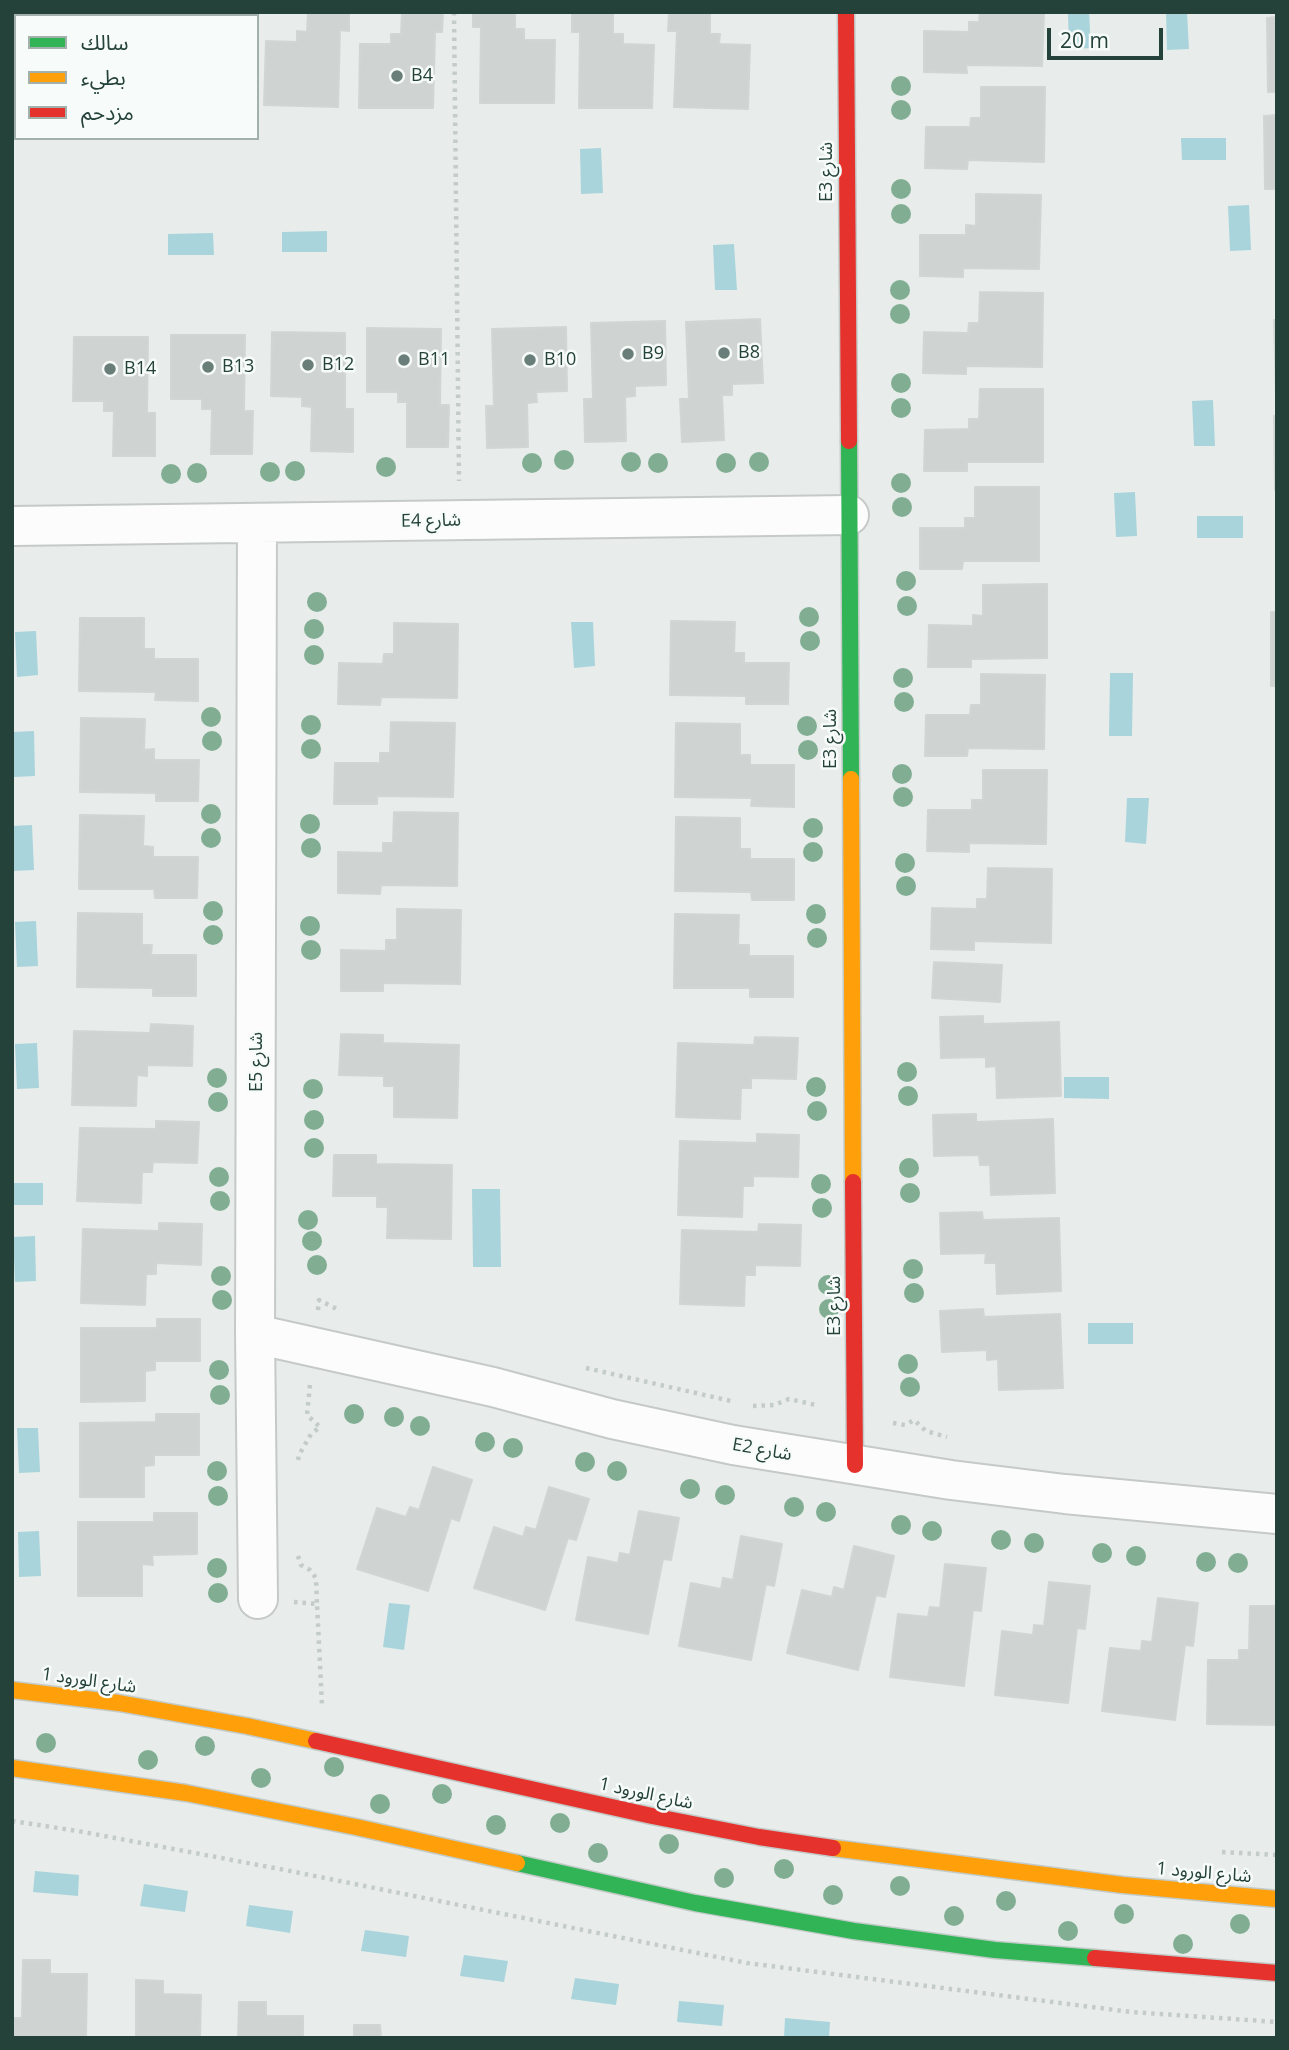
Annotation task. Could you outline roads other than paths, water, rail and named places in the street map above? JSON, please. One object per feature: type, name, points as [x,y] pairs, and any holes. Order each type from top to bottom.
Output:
[{"type":"street","name":"E3 شارع","points":[[846,12],[855,1465]]},
{"type":"street","name":"E4 شارع","points":[[12,526],[849,515]]},
{"type":"street","name":"E5 شارع","points":[[257,524],[255,1334],[258,1599]]},
{"type":"street","name":"E2 شارع","points":[[255,1334],[493,1387],[612,1419],[733,1445],[1065,1494],[1277,1514]]},
{"type":"street","name":"شارع الورود 1","points":[[12,1690],[119,1703],[247,1726],[652,1816],[759,1837],[1123,1885],[1277,1899]]},
{"type":"street","points":[[12,1768],[186,1793],[356,1827],[695,1903],[854,1931],[995,1950],[1277,1973]]},
{"type":"water","points":[[1068,12],[1089,12],[1091,48],[1069,49]]},
{"type":"water","points":[[1166,12],[1187,12],[1189,49],[1167,50]]},
{"type":"water","points":[[1181,138],[1226,138],[1226,160],[1182,160]]},
{"type":"water","points":[[601,148],[603,193],[581,194],[580,149]]},
{"type":"water","points":[[1249,205],[1251,250],[1230,251],[1228,206]]},
{"type":"water","points":[[327,231],[327,252],[282,252],[282,232]]},
{"type":"water","points":[[213,233],[214,255],[168,255],[168,234]]},
{"type":"water","points":[[734,244],[737,290],[715,290],[713,245]]},
{"type":"water","points":[[1213,400],[1215,446],[1194,446],[1192,401]]},
{"type":"water","points":[[1135,492],[1137,536],[1116,537],[1114,493]]},
{"type":"water","points":[[1197,516],[1243,516],[1243,538],[1197,538]]},
{"type":"water","points":[[571,622],[593,622],[595,666],[574,668]]},
{"type":"water","points":[[36,631],[38,675],[17,677],[15,632]]},
{"type":"water","points":[[1110,673],[1133,673],[1132,736],[1109,736]]},
{"type":"water","points":[[34,731],[35,776],[14,777],[12,732]]},
{"type":"water","points":[[1127,798],[1149,798],[1146,844],[1125,842]]},
{"type":"water","points":[[32,825],[34,870],[13,871],[12,826]]},
{"type":"water","points":[[36,921],[38,966],[17,967],[15,922]]},
{"type":"water","points":[[37,1043],[39,1088],[17,1089],[15,1044]]},
{"type":"water","points":[[1064,1077],[1109,1077],[1109,1099],[1064,1098]]},
{"type":"water","points":[[12,1183],[43,1183],[43,1205],[12,1205]]},
{"type":"water","points":[[472,1189],[500,1189],[501,1267],[473,1267]]},
{"type":"water","points":[[35,1236],[36,1281],[15,1282],[13,1237]]},
{"type":"water","points":[[1088,1323],[1133,1323],[1133,1344],[1088,1344]]},
{"type":"water","points":[[17,1428],[38,1428],[40,1472],[19,1473]]},
{"type":"water","points":[[39,1531],[41,1576],[19,1577],[18,1532]]},
{"type":"water","points":[[389,1603],[410,1605],[404,1650],[383,1647]]},
{"type":"water","points":[[35,1871],[79,1875],[78,1896],[33,1892]]},
{"type":"water","points":[[144,1884],[188,1891],[185,1912],[140,1906]]},
{"type":"water","points":[[249,1905],[293,1911],[290,1933],[246,1926]]},
{"type":"water","points":[[365,1930],[409,1936],[406,1957],[361,1951]]},
{"type":"water","points":[[464,1955],[508,1961],[504,1982],[460,1976]]},
{"type":"water","points":[[575,1978],[619,1984],[616,2005],[571,1999]]},
{"type":"water","points":[[679,2001],[724,2005],[722,2026],[677,2022]]},
{"type":"water","points":[[785,2018],[830,2022],[829,2038],[784,2038]]},
{"type":"place","name":"B4","points":[[397,76]]},
{"type":"place","name":"B8","points":[[724,353]]},
{"type":"place","name":"B9","points":[[628,354]]},
{"type":"place","name":"B11","points":[[404,360]]},
{"type":"place","name":"B10","points":[[530,360]]},
{"type":"place","name":"B12","points":[[308,365]]},
{"type":"place","name":"B13","points":[[208,367]]},
{"type":"place","name":"B14","points":[[110,369]]}]
